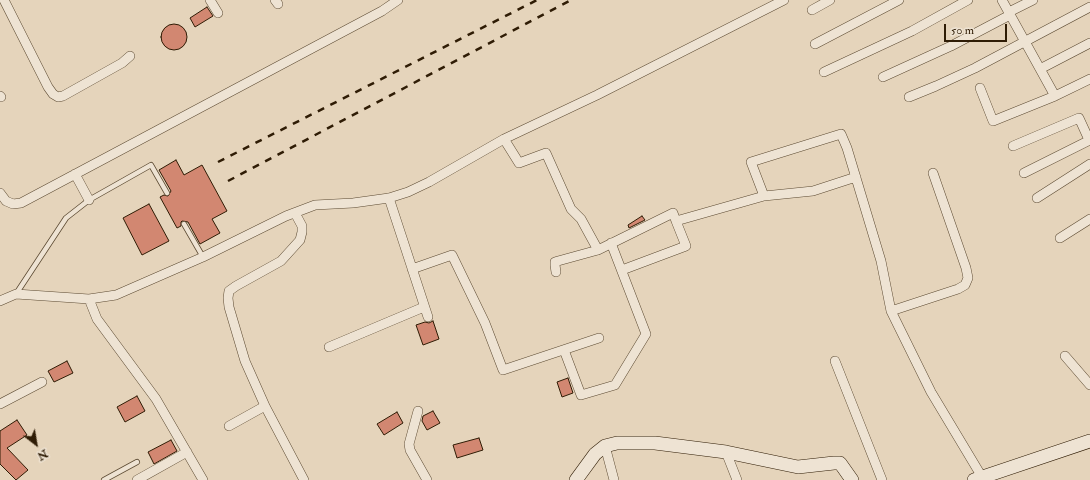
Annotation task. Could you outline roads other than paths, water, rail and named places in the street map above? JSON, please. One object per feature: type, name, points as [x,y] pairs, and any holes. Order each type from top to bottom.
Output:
[{"type":"street","points":[[4,0],[48,87],[53,94],[58,97],[63,96],[122,63],[130,56]]},
{"type":"street","points":[[210,0],[218,13]]},
{"type":"street","points":[[0,193],[6,201],[13,204],[22,203],[382,11],[398,0]]},
{"type":"street","points":[[0,301],[16,294],[89,299],[116,295],[203,257],[315,205],[353,203],[389,198],[408,192],[429,182],[504,139],[597,95],[784,0]]},
{"type":"street","points":[[812,10],[830,0]]},
{"type":"street","points":[[815,44],[899,0]]},
{"type":"street","points":[[824,72],[912,31],[968,0]]},
{"type":"street","points":[[1002,0],[1055,96]]},
{"type":"street","points":[[883,77],[951,46],[1033,0]]},
{"type":"street","points":[[909,96],[969,71],[1090,7]]},
{"type":"street","points":[[1040,69],[1090,43]]},
{"type":"street","points":[[980,88],[994,121],[1055,96],[1090,79]]},
{"type":"street","points":[[1014,146],[1079,118],[1089,140],[1024,173]]},
{"type":"street","points":[[764,196],[751,162],[841,134],[847,148],[881,261],[891,311],[931,392],[978,479],[1090,441]]},
{"type":"street","points":[[504,139],[519,163],[546,153],[571,210],[581,219],[598,250]]},
{"type":"street","points":[[1037,198],[1090,164]]},
{"type":"street","points":[[891,311],[958,289],[965,285],[968,278],[966,268],[933,173]]},
{"type":"street","points":[[75,174],[89,200]]},
{"type":"street","points":[[676,221],[764,196],[812,191],[856,177]]},
{"type":"street","points":[[389,198],[428,317]]},
{"type":"street","points":[[295,213],[302,226],[300,240],[281,261],[236,286],[229,292],[228,298],[229,307],[245,361],[265,406],[304,480]]},
{"type":"street","points":[[556,272],[555,262],[598,250],[673,214],[686,246],[622,270]]},
{"type":"street","points":[[1060,238],[1090,219]]},
{"type":"street","points":[[564,350],[581,395],[615,385],[646,334],[612,243]]},
{"type":"street","points":[[412,269],[452,255],[485,323],[504,370],[599,338]]},
{"type":"street","points":[[89,299],[97,319],[156,400],[203,480]]},
{"type":"street","points":[[329,347],[424,307]]},
{"type":"street","points":[[1065,356],[1090,385]]},
{"type":"street","points":[[835,361],[882,480]]},
{"type":"street","points":[[0,404],[42,382]]},
{"type":"street","points":[[230,426],[265,406]]},
{"type":"street","points":[[418,411],[410,444],[410,450],[427,480]]},
{"type":"street","points":[[576,480],[595,454],[604,446],[617,443],[655,443],[726,452],[798,468],[840,463],[852,480]]},
{"type":"street","points":[[604,446],[614,480]]},
{"type":"street","points":[[137,480],[187,452]]},
{"type":"street","points":[[726,452],[737,480]]},
{"type":"lane","points":[[16,294],[66,218],[89,200],[151,165],[167,193]]},
{"type":"lane","points":[[184,224],[203,257]]},
{"type":"lane","points":[[104,480],[137,462]]},
{"type":"railway","points":[[218,162],[537,0]]},
{"type":"railway","points":[[228,181],[571,0]]}]
